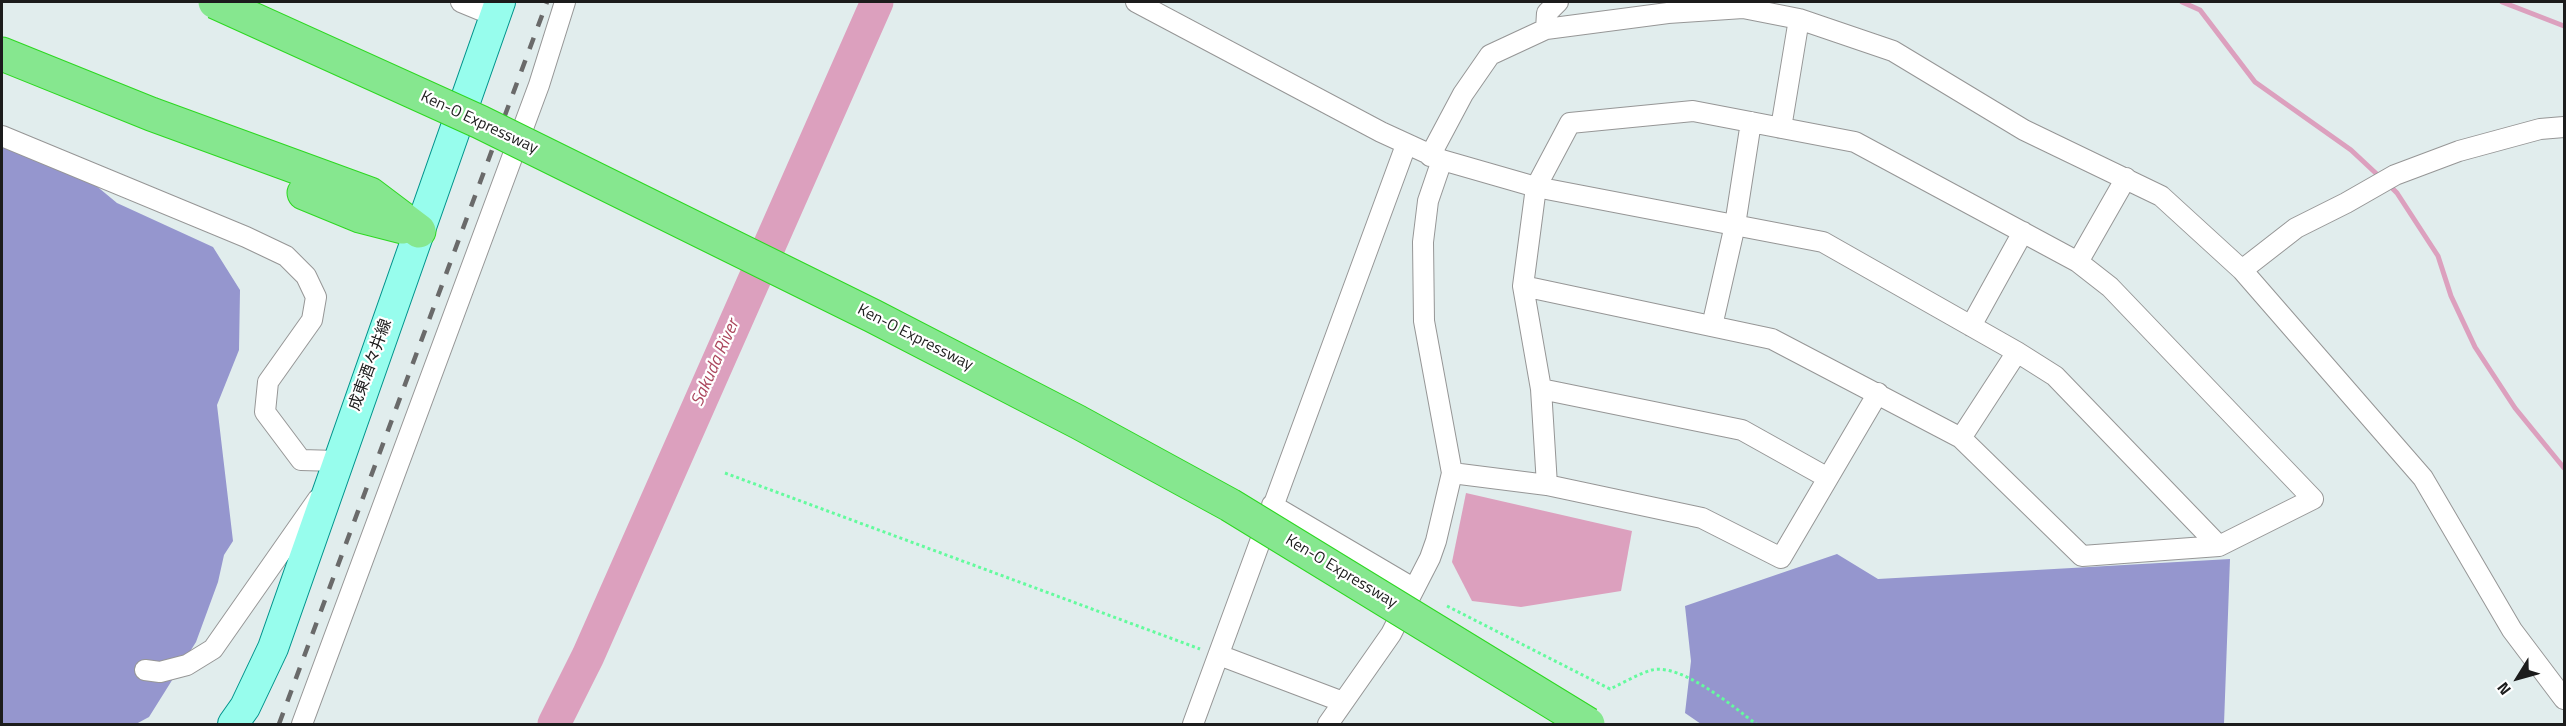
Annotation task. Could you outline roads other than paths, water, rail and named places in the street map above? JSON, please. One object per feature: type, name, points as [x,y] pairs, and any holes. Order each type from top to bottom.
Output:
[{"type":"highway","name":"Ken-O Expressway","points":[[215,2],[480,122],[873,316],[1078,422],[1230,505],[1588,724]]},
{"type":"highway","points":[[2,54],[151,114],[370,194],[419,231]]},
{"type":"highway","points":[[2,72],[360,216],[419,231]]},
{"type":"main road","name":"成東酒々井線","points":[[233,724],[245,707],[273,648],[497,9]]},
{"type":"street","points":[[461,2],[497,9]]},
{"type":"street","points":[[302,724],[539,85],[565,2]]},
{"type":"street","points":[[1136,2],[1436,158],[1536,187],[1823,242],[2055,376],[2219,546]]},
{"type":"street","points":[[1546,29],[1547,13],[1558,2]]},
{"type":"street","points":[[1328,724],[1391,634],[1430,558],[1452,473],[1424,321],[1423,242],[1436,158],[1462,94],[1490,55],[1546,29],[1668,13],[1743,8],[1799,19],[1893,51],[2024,130],[2161,196],[2242,270],[2423,478],[2512,630],[2565,699]]},
{"type":"street","points":[[1781,128],[1799,19]]},
{"type":"street","points":[[1522,286],[1772,339],[1961,438],[2082,556],[2219,546],[2313,499],[2110,287],[2078,262],[1855,142],[1693,111],[1570,123],[1536,187],[1522,286],[1541,390],[1547,485]]},
{"type":"street","points":[[1712,326],[1735,225],[1751,122]]},
{"type":"street","points":[[2242,270],[2296,228],[2395,176],[2459,151],[2540,129],[2565,127]]},
{"type":"street","points":[[2,136],[246,237],[286,256],[306,276],[316,297],[312,320],[268,382],[265,412],[301,460],[333,473],[213,649],[187,665],[160,672],[145,670]]},
{"type":"street","points":[[1193,724],[1406,144]]},
{"type":"street","points":[[2078,262],[2126,178]]},
{"type":"street","points":[[1971,326],[2023,232]]},
{"type":"street","points":[[1961,438],[2017,352]]},
{"type":"street","points":[[1541,390],[1742,430],[1828,478]]},
{"type":"street","points":[[1452,473],[1547,485],[1702,518],[1781,558],[1878,393]]},
{"type":"street","points":[[1272,505],[1413,588]]},
{"type":"street","points":[[1219,655],[1343,702]]},
{"type":"waterway","name":"Sakuda River","points":[[554,724],[588,656],[877,2]]},
{"type":"waterway","points":[[2182,2],[2200,10],[2255,82],[2351,150],[2381,178]]},
{"type":"waterway","points":[[2502,2],[2564,26]]},
{"type":"waterway","points":[[2388,184],[2397,193],[2438,256],[2451,296],[2475,347],[2515,408],[2564,468]]},
{"type":"railway","points":[[279,724],[547,2]]}]
